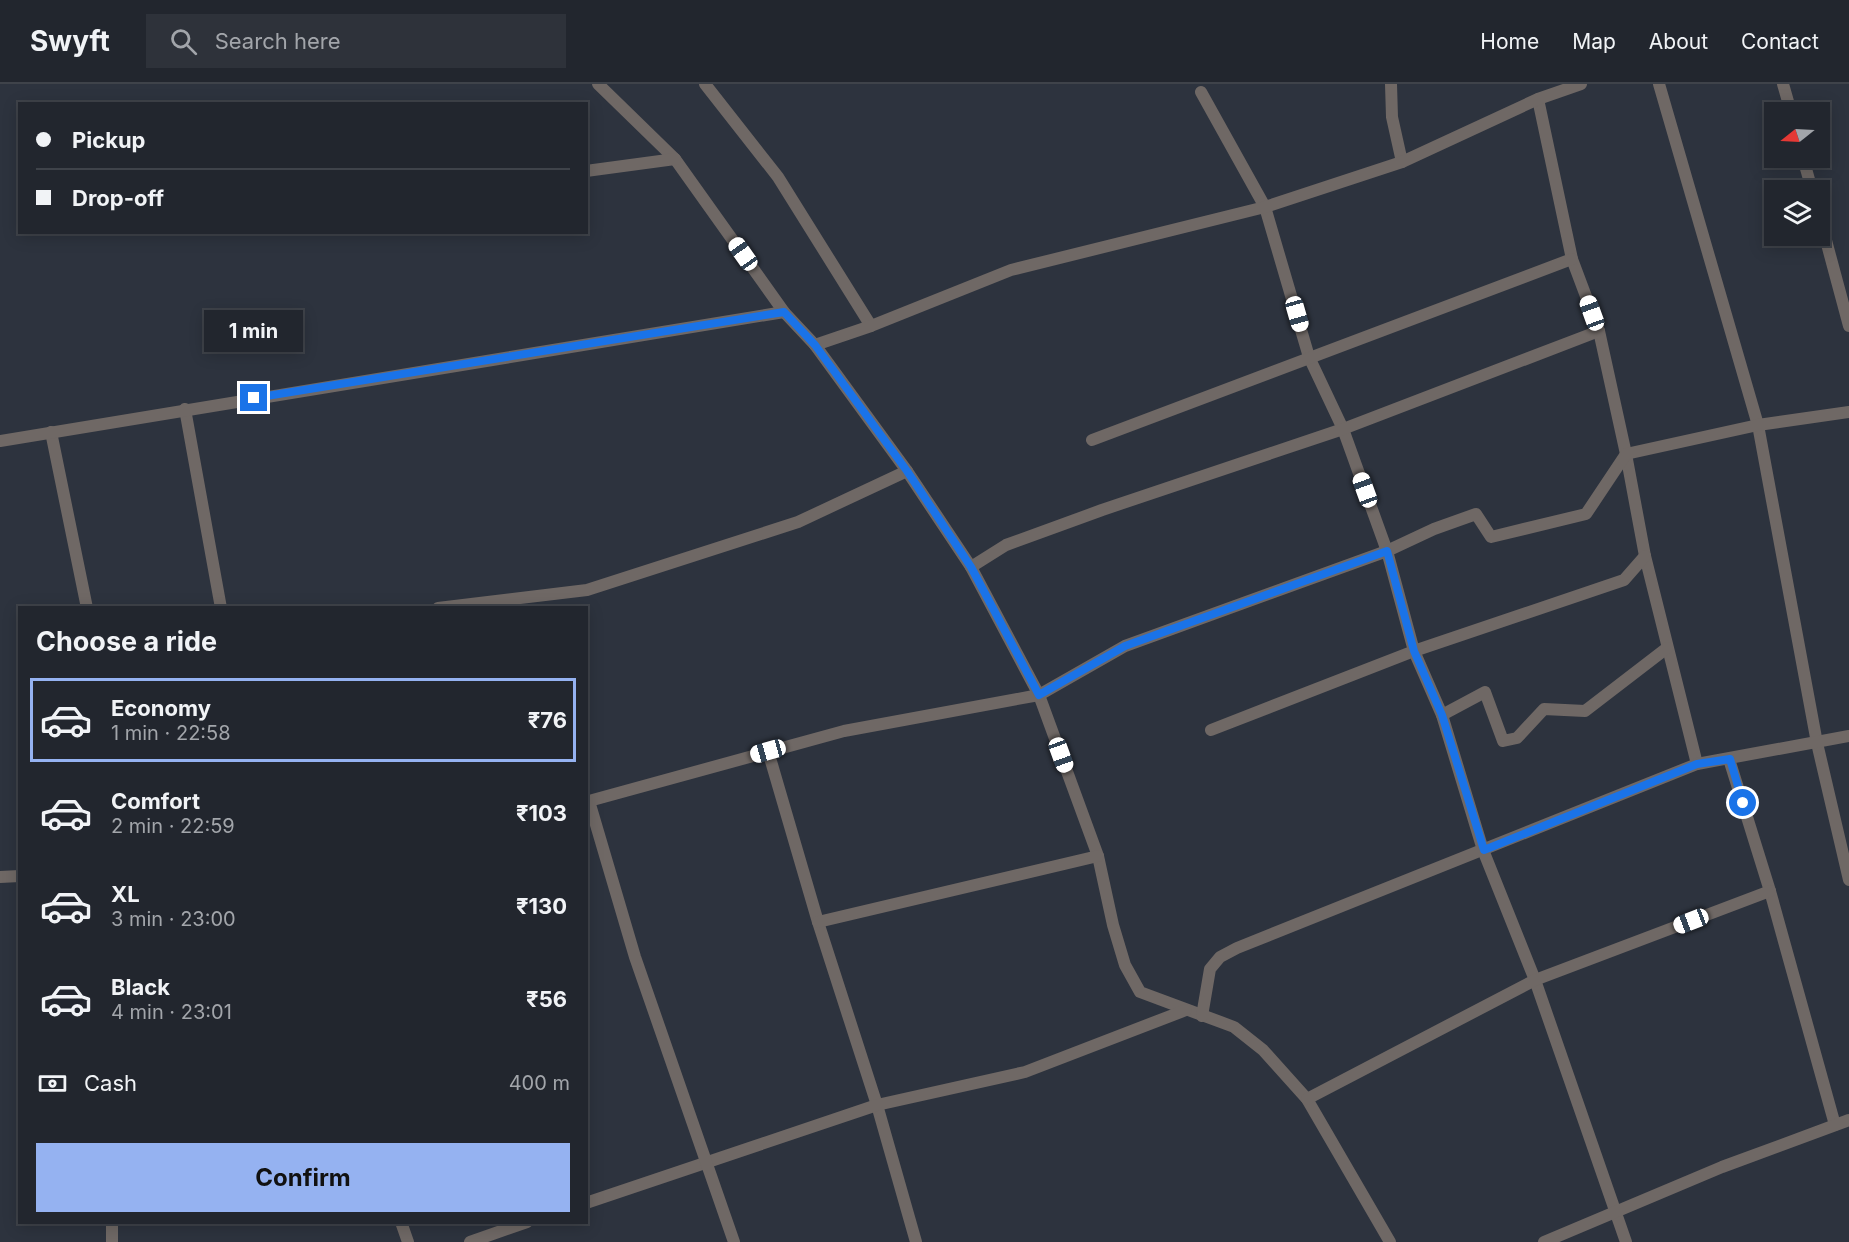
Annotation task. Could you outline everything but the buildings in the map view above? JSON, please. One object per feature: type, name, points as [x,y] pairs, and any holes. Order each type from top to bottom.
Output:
[{"type":"street","points":[[598,84],[675,159],[784,312],[815,345],[907,471],[971,567],[1039,695],[1098,856],[1113,925],[1125,965],[1140,992],[1234,1027],[1263,1050],[1307,1099],[1390,1242]]},
{"type":"street","points":[[705,84],[778,177],[871,326]]},
{"type":"street","points":[[1391,84],[1392,117],[1402,162]]},
{"type":"street","points":[[815,345],[871,326],[1011,270],[1265,207],[1402,162],[1538,99],[1581,84]]},
{"type":"street","points":[[1659,84],[1758,424],[1817,743],[1849,880]]},
{"type":"street","points":[[1783,84],[1788,102]]},
{"type":"street","points":[[1201,92],[1265,207],[1309,357],[1343,429],[1387,551],[1414,651],[1442,715],[1484,850],[1535,980],[1626,1242]]},
{"type":"street","points":[[1538,99],[1572,259],[1599,331],[1626,454],[1645,556],[1697,764]]},
{"type":"street","points":[[588,171],[675,159]]},
{"type":"street","points":[[1828,246],[1849,326]]},
{"type":"street","points":[[1092,440],[1572,259]]},
{"type":"street","points":[[0,441],[784,312]]},
{"type":"street","points":[[971,567],[1006,545],[1102,510],[1343,429],[1599,331]]},
{"type":"street","points":[[185,410],[221,606]]},
{"type":"street","points":[[734,1242],[635,957],[588,801],[843,731],[1039,695],[1125,646],[1387,551],[1434,529],[1476,514],[1491,537],[1586,514],[1626,454],[1758,424],[1849,412]]},
{"type":"street","points":[[51,432],[87,606]]},
{"type":"street","points":[[455,606],[587,590],[798,522],[907,471]]},
{"type":"street","points":[[1211,730],[1414,651],[1624,580],[1645,556]]},
{"type":"street","points":[[1442,715],[1485,692],[1503,741],[1517,738],[1544,709],[1585,711],[1667,648]]},
{"type":"street","points":[[1202,1016],[1210,969],[1220,957],[1237,948],[1697,764],[1849,736]]},
{"type":"street","points":[[768,751],[818,922],[877,1105],[916,1242]]},
{"type":"street","points":[[1730,759],[1770,891],[1835,1125]]},
{"type":"street","points":[[818,922],[1098,856]]},
{"type":"street","points":[[0,877],[18,876]]},
{"type":"street","points":[[1307,1099],[1535,980],[1770,891]]},
{"type":"street","points":[[588,1202],[877,1105],[1024,1072],[1186,1010]]},
{"type":"street","points":[[1544,1242],[1722,1167],[1849,1120]]},
{"type":"street","points":[[112,1224],[112,1242]]},
{"type":"street","points":[[402,1224],[408,1242]]},
{"type":"street","points":[[470,1242],[521,1224]]},
{"type":"route","points":[[254,398],[784,312],[815,345],[907,471],[971,567],[1039,695],[1125,646],[1387,551],[1414,651],[1442,715],[1484,850],[1697,764],[1730,759],[1743,803]]}]
